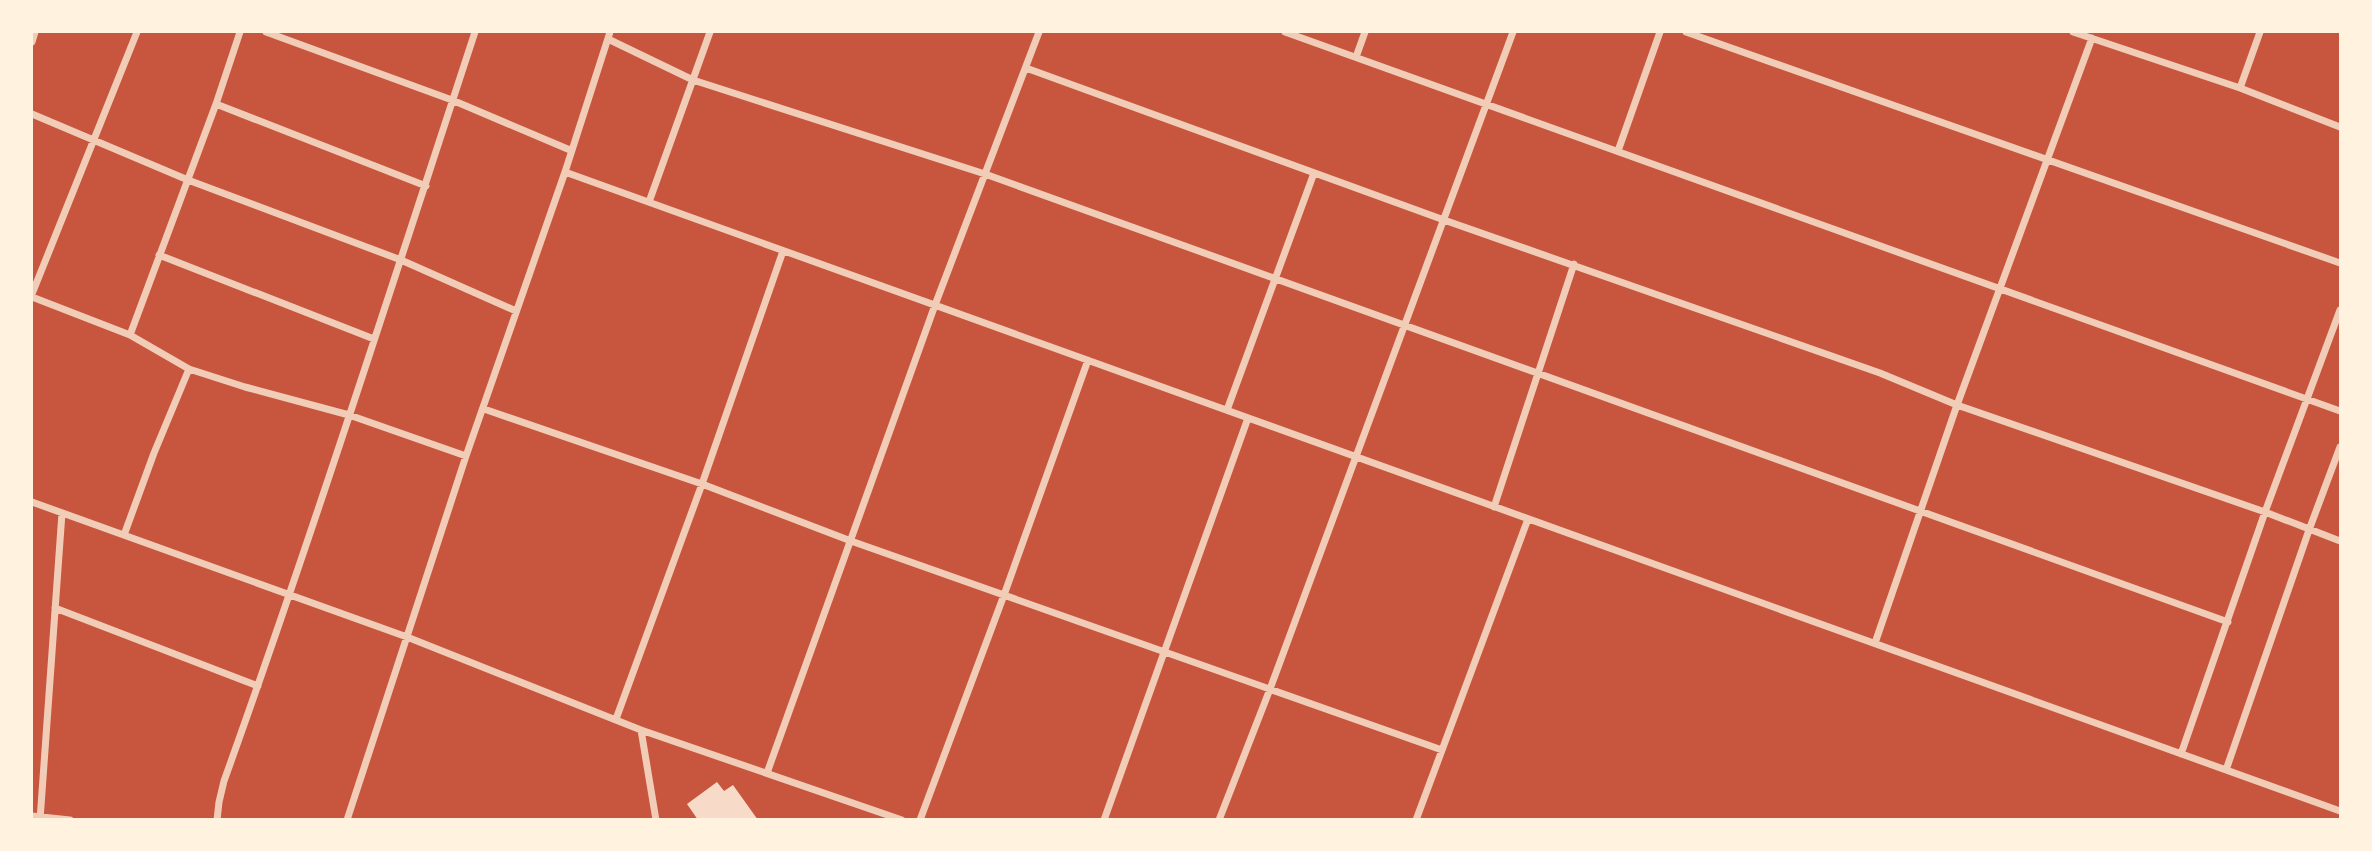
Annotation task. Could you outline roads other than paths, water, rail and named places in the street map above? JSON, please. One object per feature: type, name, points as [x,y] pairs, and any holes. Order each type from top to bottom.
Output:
[{"type":"street","points":[[32,41],[35,32]]},
{"type":"street","points":[[138,32],[32,296],[130,335],[189,369],[349,415],[466,456]]},
{"type":"street","points":[[130,335],[240,32]]},
{"type":"street","points":[[266,32],[452,100],[570,150]]},
{"type":"street","points":[[217,820],[224,781],[426,186],[475,32]]},
{"type":"street","points":[[649,202],[710,32]]},
{"type":"street","points":[[767,773],[935,305],[1039,32]]},
{"type":"street","points":[[1285,32],[2340,411]]},
{"type":"street","points":[[1356,57],[1365,32]]},
{"type":"street","points":[[1219,820],[1513,32]]},
{"type":"street","points":[[1618,151],[1661,32]]},
{"type":"street","points":[[1686,32],[2340,263]]},
{"type":"street","points":[[2073,32],[2240,88],[2340,127]]},
{"type":"street","points":[[2240,88],[2260,32]]},
{"type":"street","points":[[347,820],[466,456],[565,172],[609,35],[693,80],[985,174],[2228,622]]},
{"type":"street","points":[[1875,643],[1957,405],[2092,38]]},
{"type":"street","points":[[1026,68],[1444,220],[1880,373],[1957,405],[2265,512],[2340,541]]},
{"type":"street","points":[[216,104],[426,186]]},
{"type":"street","points":[[32,114],[188,180],[401,260],[516,311]]},
{"type":"street","points":[[565,172],[2340,811]]},
{"type":"street","points":[[1227,410],[1314,173]]},
{"type":"street","points":[[616,719],[783,251]]},
{"type":"street","points":[[159,255],[374,339]]},
{"type":"street","points":[[1494,507],[1574,264]]},
{"type":"street","points":[[2181,754],[2265,512],[2340,310]]},
{"type":"street","points":[[920,820],[1088,360]]},
{"type":"street","points":[[124,536],[154,453],[189,369]]},
{"type":"street","points":[[484,409],[702,484],[851,541],[1442,750]]},
{"type":"street","points":[[1104,820],[1248,418]]},
{"type":"street","points":[[2226,770],[2340,447]]},
{"type":"street","points":[[32,502],[407,637],[641,730],[902,820]]},
{"type":"street","points":[[62,513],[37,818],[70,820]]},
{"type":"street","points":[[1416,820],[1528,519]]},
{"type":"street","points":[[55,608],[258,686]]},
{"type":"street","points":[[641,730],[656,820]]}]
